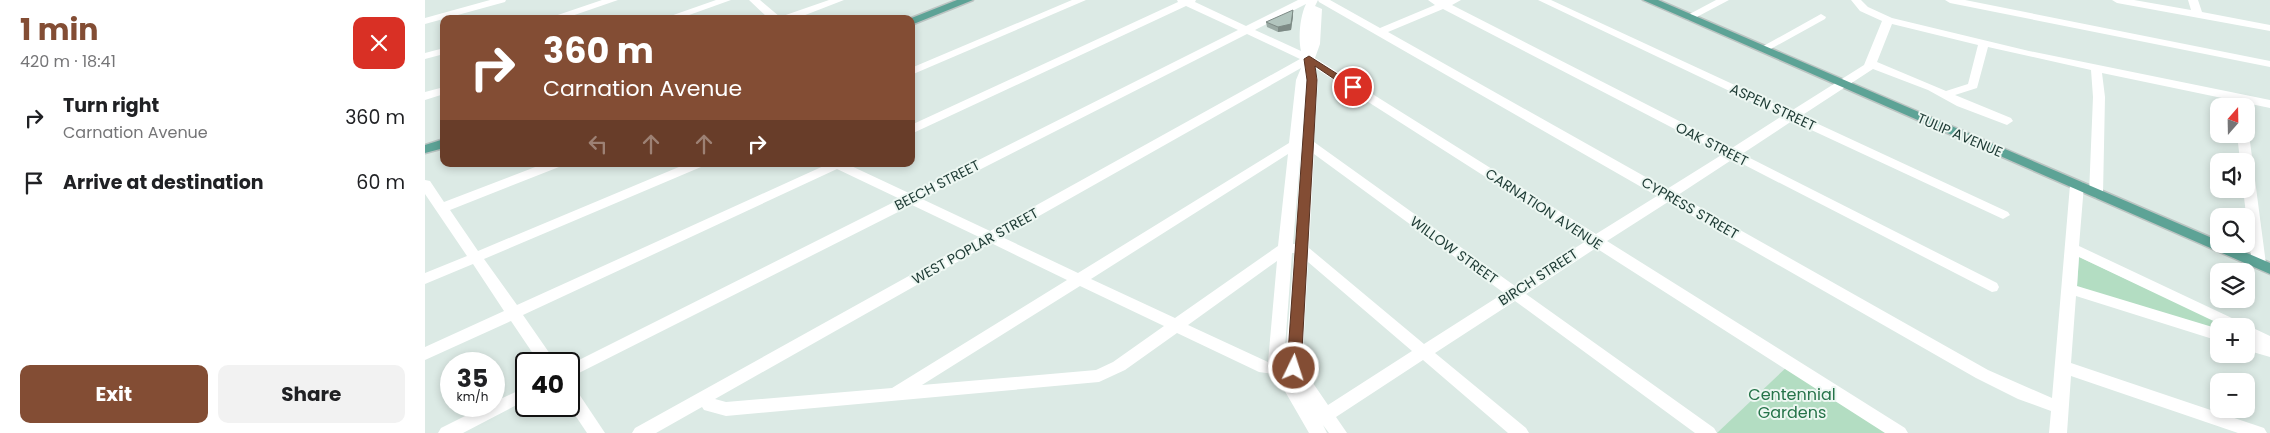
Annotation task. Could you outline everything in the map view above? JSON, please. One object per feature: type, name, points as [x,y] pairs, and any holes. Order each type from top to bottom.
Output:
[{"type":"main road","points":[[915,20],[967,0]]},
{"type":"main road","name":"TULIP AVENUE","points":[[1649,0],[2265,266]]},
{"type":"main road","points":[[425,149],[440,144]]},
{"type":"street","points":[[455,0],[466,15],[501,0]]},
{"type":"street","points":[[564,15],[613,0]]},
{"type":"street","points":[[679,15],[726,0]]},
{"type":"street","points":[[754,0],[771,15]]},
{"type":"street","points":[[796,15],[839,0]]},
{"type":"street","points":[[915,70],[1081,0]]},
{"type":"street","name":"BEECH STREET","points":[[580,366],[1245,29],[1306,0]]},
{"type":"street","points":[[1279,368],[1301,249],[1298,202],[1305,105],[1303,80],[1315,44],[1312,26],[1318,10],[1314,0]]},
{"type":"street","name":"CYPRESS STREET","points":[[1323,0],[1981,374],[2023,394],[2061,408]]},
{"type":"street","points":[[1379,32],[1438,3],[1456,0]]},
{"type":"street","name":"ASPEN STREET","points":[[1543,0],[2003,215]]},
{"type":"street","points":[[1689,18],[1724,0]]},
{"type":"street","points":[[1856,0],[1864,9],[1887,20],[2222,98]]},
{"type":"street","points":[[1951,0],[2270,64]]},
{"type":"street","points":[[2117,0],[2270,28]]},
{"type":"street","points":[[2193,0],[2197,14]]},
{"type":"street","points":[[915,128],[1187,1]]},
{"type":"street","name":"CARNATION AVENUE","points":[[1187,1],[1309,59],[1899,433]]},
{"type":"street","name":"OAK STREET","points":[[1438,3],[1992,287]]},
{"type":"street","points":[[1763,50],[1821,16]]},
{"type":"street","points":[[425,22],[440,19]]},
{"type":"street","points":[[1887,20],[1871,64],[1961,104],[2007,121]]},
{"type":"street","points":[[1944,95],[1973,86],[1984,43]]},
{"type":"street","points":[[425,56],[440,52]]},
{"type":"street","name":"WEST POPLAR STREET","points":[[641,433],[1309,59]]},
{"type":"street","name":"BIRCH STREET","points":[[1315,428],[1335,426],[1422,351],[1871,64]]},
{"type":"street","points":[[2096,68],[2099,97],[2096,194]]},
{"type":"street","points":[[425,96],[440,91]]},
{"type":"street","points":[[2255,103],[2270,104]]},
{"type":"street","points":[[895,394],[1244,176],[1302,143]]},
{"type":"street","name":"WILLOW STREET","points":[[1302,143],[1708,433]]},
{"type":"street","points":[[442,208],[545,167]]},
{"type":"street","points":[[425,279],[689,167]]},
{"type":"street","points":[[425,354],[830,167]]},
{"type":"street","points":[[843,167],[1176,326],[1279,368],[1335,426]]},
{"type":"street","points":[[425,184],[541,352]]},
{"type":"street","points":[[2058,433],[2077,185]]},
{"type":"street","points":[[2253,198],[2265,266]]},
{"type":"street","points":[[1298,202],[1285,248],[1276,361],[1315,428]]},
{"type":"street","points":[[704,397],[710,405],[726,409],[1099,376],[1119,366],[1285,248],[1301,249],[1520,433]]},
{"type":"street","points":[[2073,249],[2220,318]]},
{"type":"street","points":[[2069,289],[2210,332]]},
{"type":"street","points":[[2255,336],[2270,343]]},
{"type":"street","points":[[2255,347],[2270,351]]},
{"type":"street","points":[[2064,367],[2259,433]]},
{"type":"street","points":[[447,433],[515,399]]},
{"type":"street","points":[[580,409],[596,433]]},
{"type":"green space","points":[[2079,257],[2210,318],[2210,329],[2077,287]]},
{"type":"green space","name":"Centennial Gardens","points":[[1790,364],[1899,433],[1717,433]]},
{"type":"building","points":[[1293,10],[1291,24],[1278,27],[1266,22]]},
{"type":"route","points":[[1294,368],[1312,80],[1309,59],[1353,87]]}]
